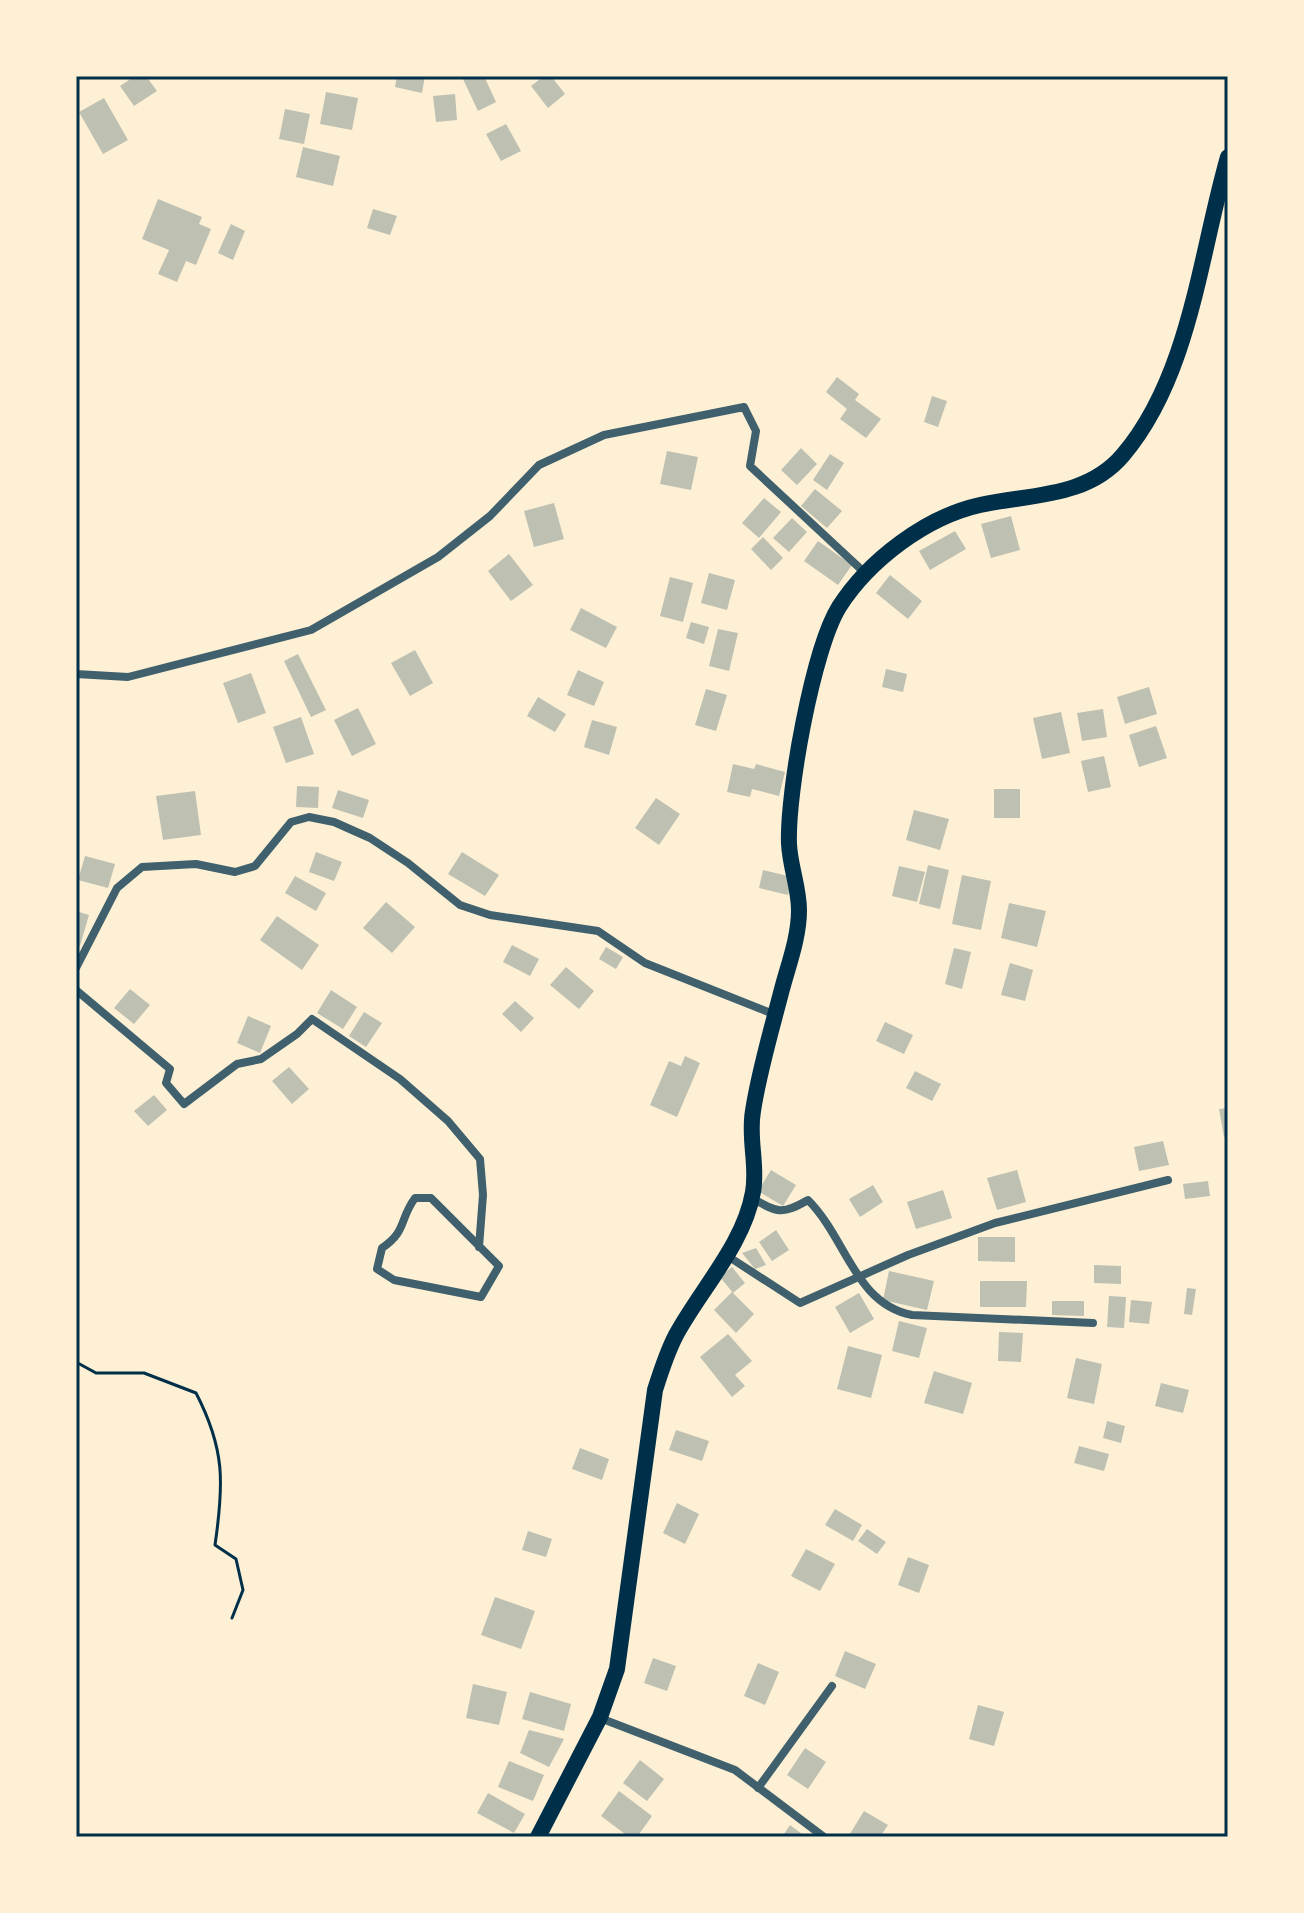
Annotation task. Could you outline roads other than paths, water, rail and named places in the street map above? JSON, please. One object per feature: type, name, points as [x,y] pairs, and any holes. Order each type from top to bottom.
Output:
[{"type":"main road","points":[[538,1837],[600,1717],[617,1669],[655,1390],[677,1334],[726,1255],[752,1198],[755,1166],[750,1139],[753,1110],[796,938],[799,907],[789,843],[792,793],[808,709],[829,627],[865,573],[912,537],[956,512],[1064,491],[1088,483],[1122,457],[1137,437],[1175,360],[1190,313],[1228,157]]},
{"type":"street","points":[[76,674],[128,677],[311,630],[438,557],[490,516],[539,465],[604,435],[744,407],[756,431],[750,466],[865,573]]},
{"type":"street","points":[[76,968],[117,888],[142,867],[196,864],[235,872],[255,866],[291,822],[309,817],[334,822],[370,838],[460,905],[490,915],[598,931],[645,963],[776,1015]]},
{"type":"street","points":[[76,990],[170,1069],[166,1083],[184,1104],[237,1064],[261,1059],[297,1034],[312,1019],[400,1079],[448,1121],[480,1159],[483,1195],[479,1247]]},
{"type":"street","points":[[726,1255],[800,1303],[995,1223],[1168,1180]]},
{"type":"street","points":[[415,1198],[431,1198],[451,1214],[479,1247],[499,1266],[481,1297],[394,1280],[377,1269],[382,1248],[399,1236],[406,1209],[415,1198]]},
{"type":"street","points":[[752,1198],[776,1212],[791,1210],[808,1200],[822,1213],[874,1298],[890,1311],[1093,1323]]},
{"type":"street","points":[[758,1788],[832,1686]]},
{"type":"street","points":[[600,1717],[735,1770],[824,1837]]}]
